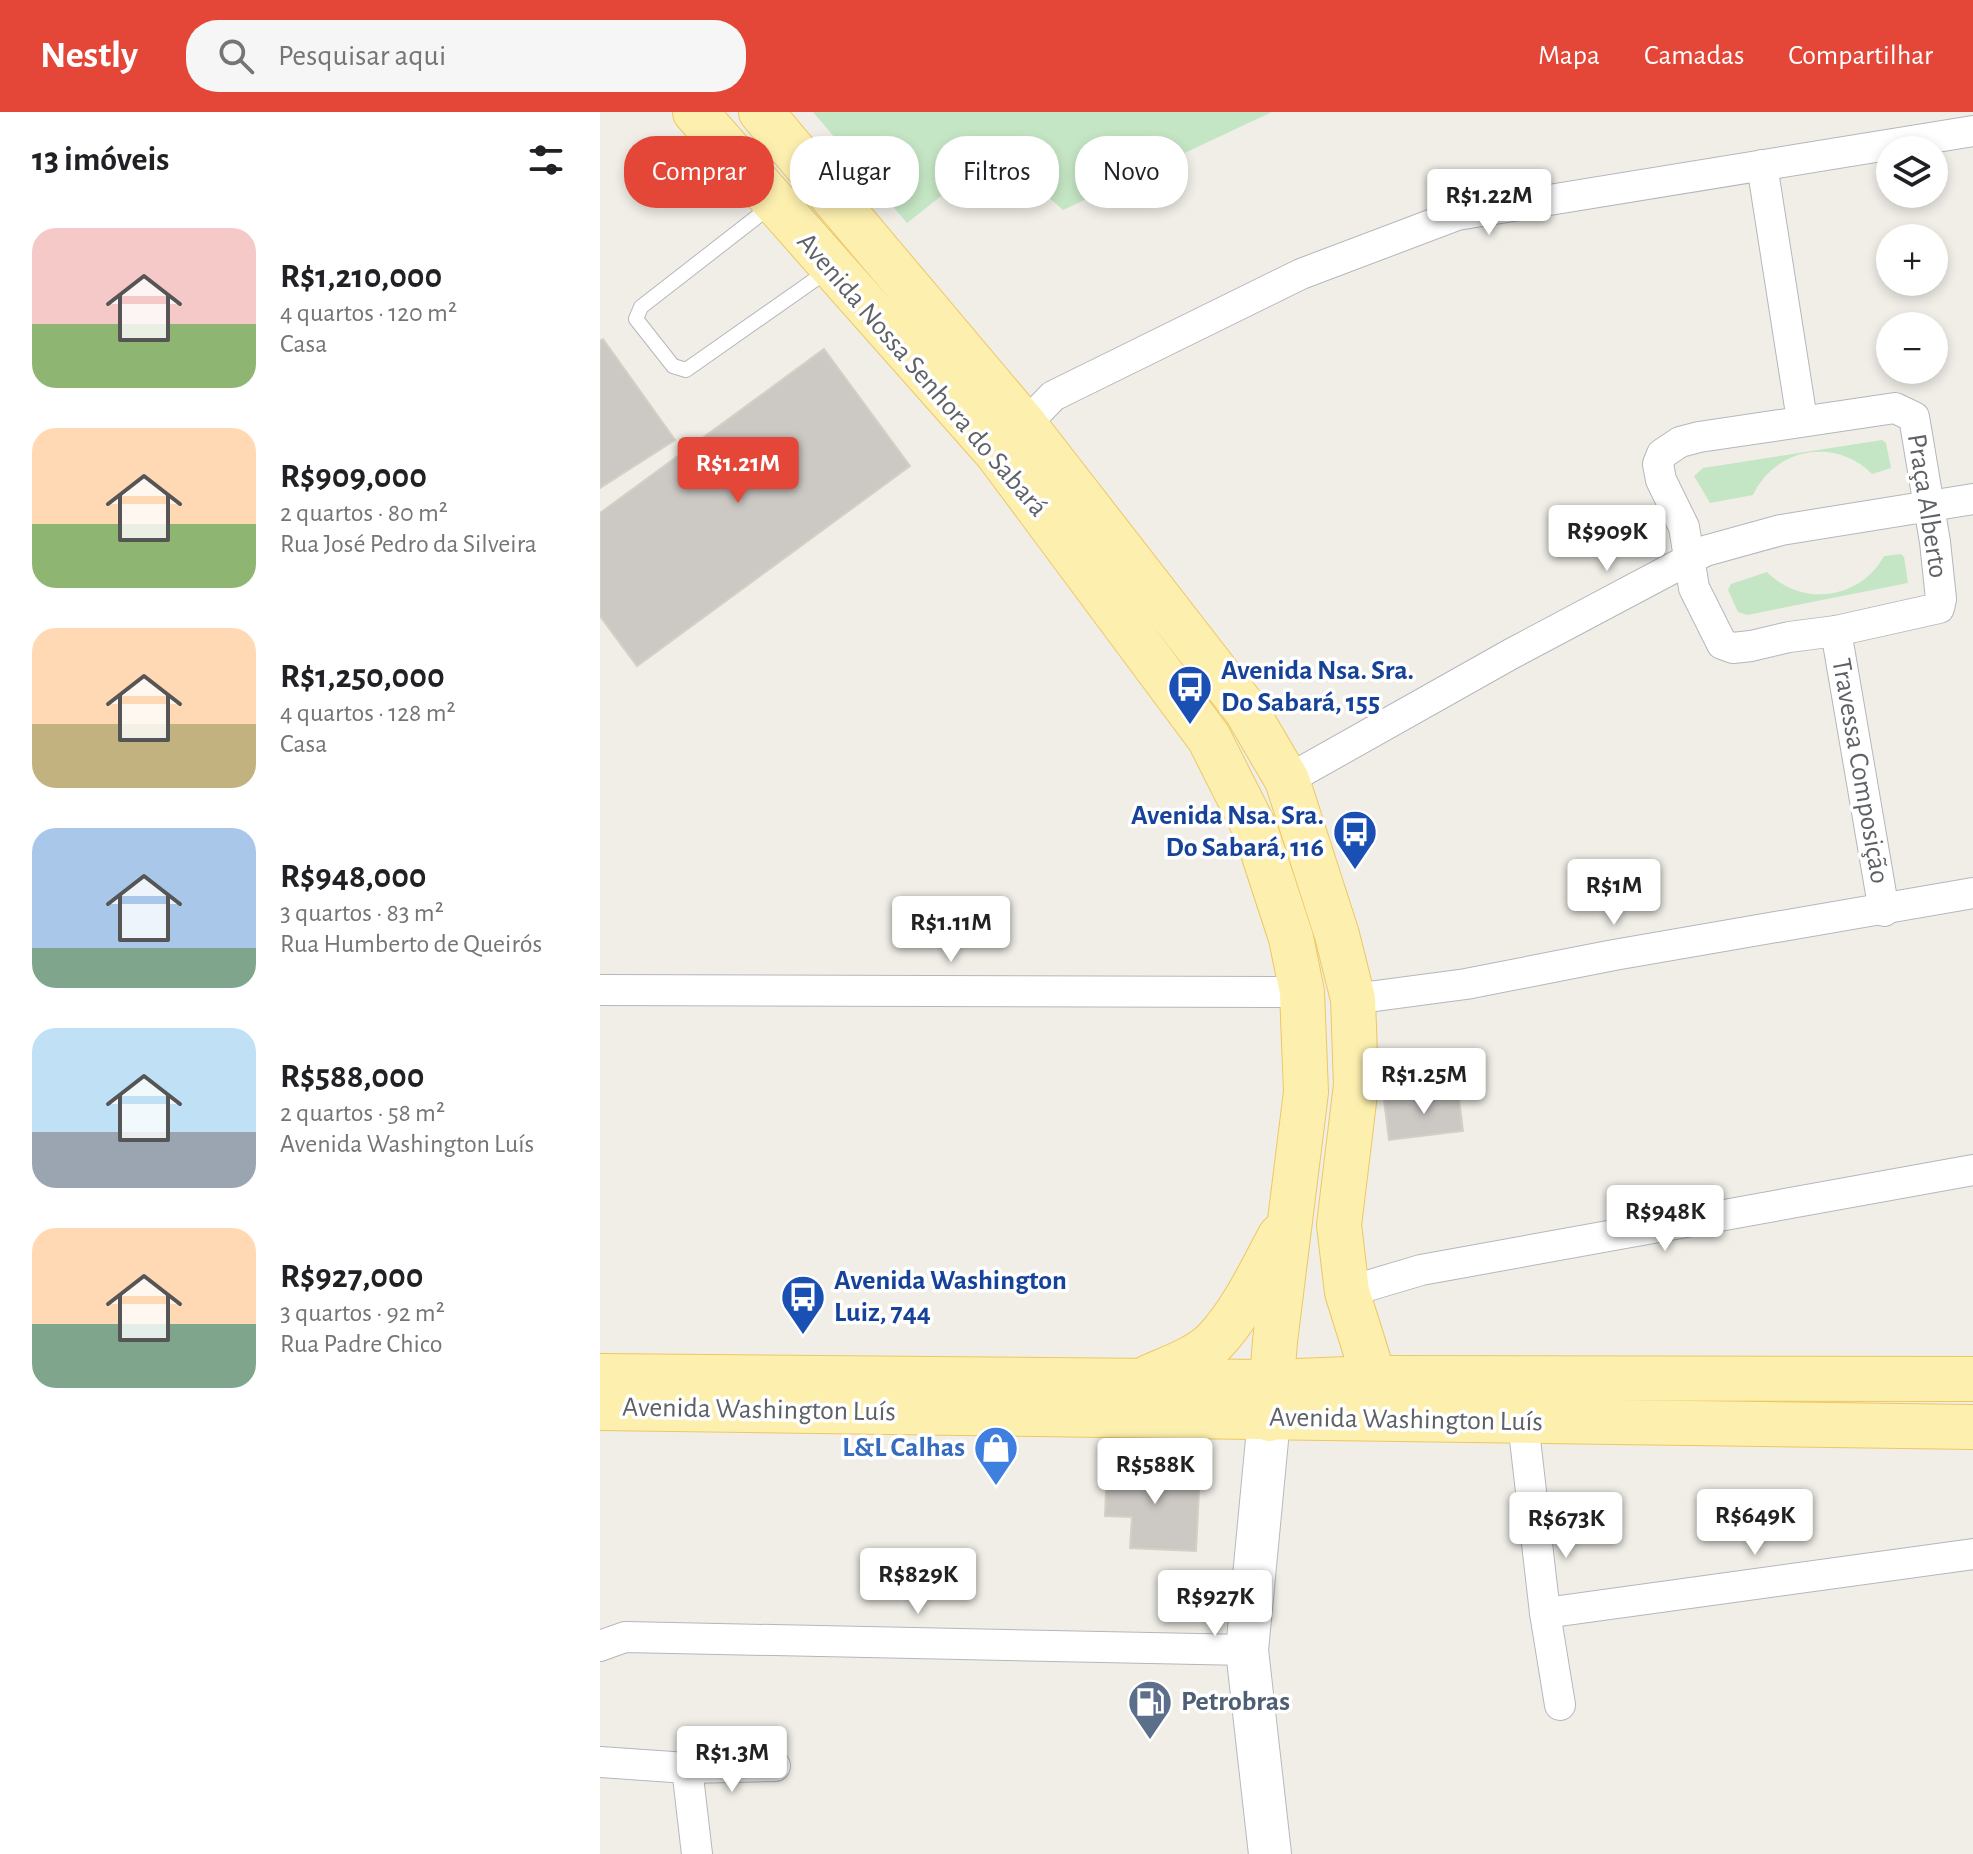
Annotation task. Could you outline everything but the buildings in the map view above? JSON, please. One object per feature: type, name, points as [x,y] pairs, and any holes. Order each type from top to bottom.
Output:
[{"type":"main road","name":"Avenida Nossa Senhora do Sabará","points":[[695,112],[832,267],[1011,439],[1209,738],[1256,831],[1291,938],[1302,992],[1306,1092],[1270,1400]]},
{"type":"main road","name":"Avenida Nossa Senhora do Sabará","points":[[761,112],[1011,439],[1246,710],[1287,780],[1337,935],[1353,999],[1356,1085],[1339,1225],[1347,1292],[1374,1378]]},
{"type":"main road","points":[[1142,1380],[1193,1357],[1214,1341],[1247,1295],[1291,1217]]},
{"type":"main road","name":"Avenida Washington Luís","points":[[600,1376],[1142,1380],[1270,1400],[1523,1422],[1973,1427]]},
{"type":"main road","name":"Avenida Washington Luís","points":[[600,1408],[1135,1414],[1270,1400],[1374,1378],[1973,1379]]},
{"type":"street","points":[[1011,439],[1053,396],[1301,274],[1457,215],[1973,131]]},
{"type":"street","points":[[1762,165],[1802,420]]},
{"type":"street","name":"Praça Alberto","points":[[1895,408],[1914,417],[1927,506],[1939,576],[1939,608],[1836,631],[1733,648],[1722,644],[1694,588],[1684,527],[1661,480],[1658,464],[1662,454],[1680,442],[1699,437],[1895,408]]},
{"type":"street","points":[[1287,780],[1511,654],[1688,561],[1752,536],[1973,499]]},
{"type":"street","name":"Travessa Composição","points":[[1836,631],[1884,911]]},
{"type":"street","points":[[1353,999],[1466,984],[1973,893]]},
{"type":"street","points":[[600,990],[1302,992]]},
{"type":"street","points":[[1347,1292],[1421,1270],[1973,1170]]},
{"type":"street","points":[[1270,1400],[1266,1475],[1247,1650],[1270,1854]]},
{"type":"street","points":[[1523,1422],[1545,1613],[1560,1705]]},
{"type":"street","points":[[1545,1613],[1973,1554]]},
{"type":"street","points":[[600,1646],[625,1637],[1247,1650]]},
{"type":"street","points":[[600,1762],[687,1768],[775,1766]]},
{"type":"street","points":[[687,1768],[697,1854]]},
{"type":"lane","points":[[775,203],[641,307],[636,319],[673,366],[686,370],[832,267]]},
{"type":"green space","points":[[813,112],[1272,112],[1188,151],[1188,136],[1075,136],[1075,204],[1063,210],[1059,206],[1059,136],[935,136],[935,201],[907,223],[894,208],[919,208],[919,136],[833,136]]},
{"type":"green space","points":[[1882,440],[1886,443],[1891,468],[1872,474],[1841,455],[1807,453],[1776,467],[1763,479],[1753,495],[1710,503],[1694,476],[1703,468]]},
{"type":"green space","points":[[1901,554],[1908,583],[1747,615],[1738,612],[1728,590],[1731,584],[1767,572],[1797,590],[1830,594],[1861,582],[1874,571],[1884,556]]},
{"type":"place","name":"Avenida Nsa. Sra. Do Sabará, 155","points":[[1190,726]]},
{"type":"place","name":"Avenida Nsa. Sra. Do Sabará, 116","points":[[1355,871]]},
{"type":"place","name":"Avenida Washington Luiz, 744","points":[[803,1336]]},
{"type":"place","name":"L&L Calhas","points":[[996,1487]]},
{"type":"place","name":"Petrobras","points":[[1150,1741]]}]
